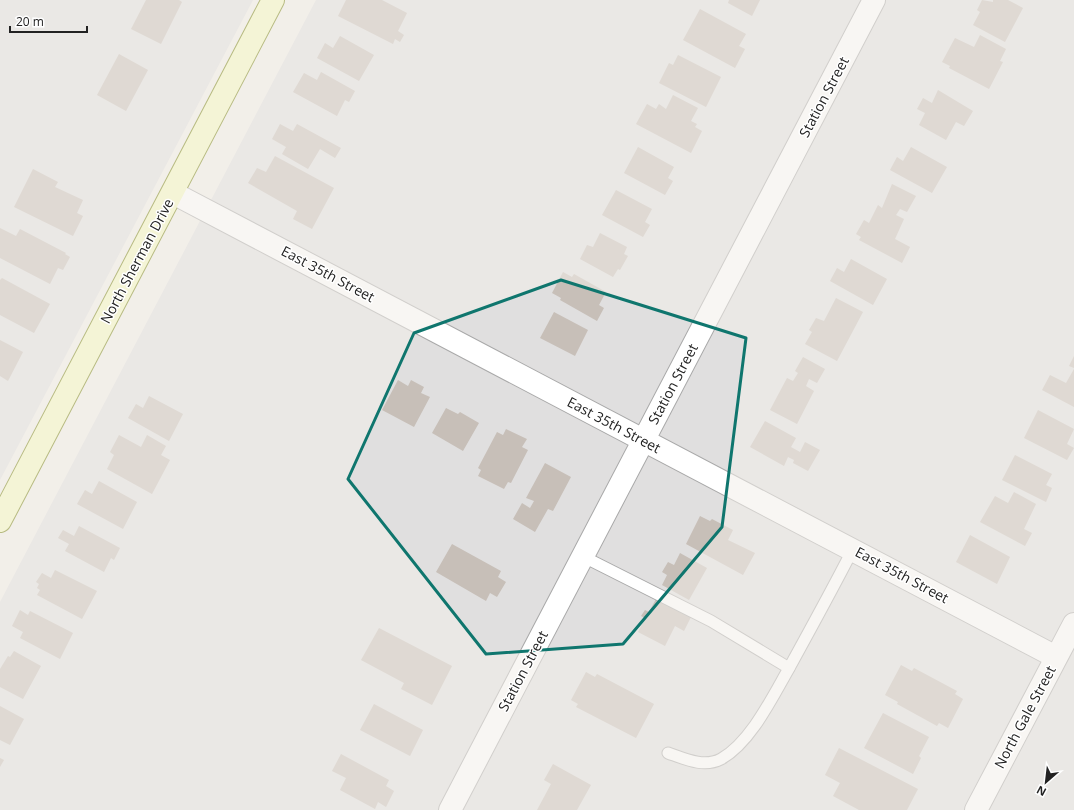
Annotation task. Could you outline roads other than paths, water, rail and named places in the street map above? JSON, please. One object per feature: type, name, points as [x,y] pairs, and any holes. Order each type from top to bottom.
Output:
[{"type":"main road","name":"North Sherman Drive","points":[[0,521],[273,0]]},
{"type":"street","name":"Station Street","points":[[450,810],[874,0]]},
{"type":"street","name":"East 35th Street","points":[[173,192],[1056,657]]},
{"type":"street","name":"North Gale Street","points":[[976,810],[1074,624]]},
{"type":"lane","points":[[668,753],[691,762],[706,763],[721,759],[753,729],[789,668],[853,549]]},
{"type":"lane","points":[[582,556],[711,621],[789,668]]}]
